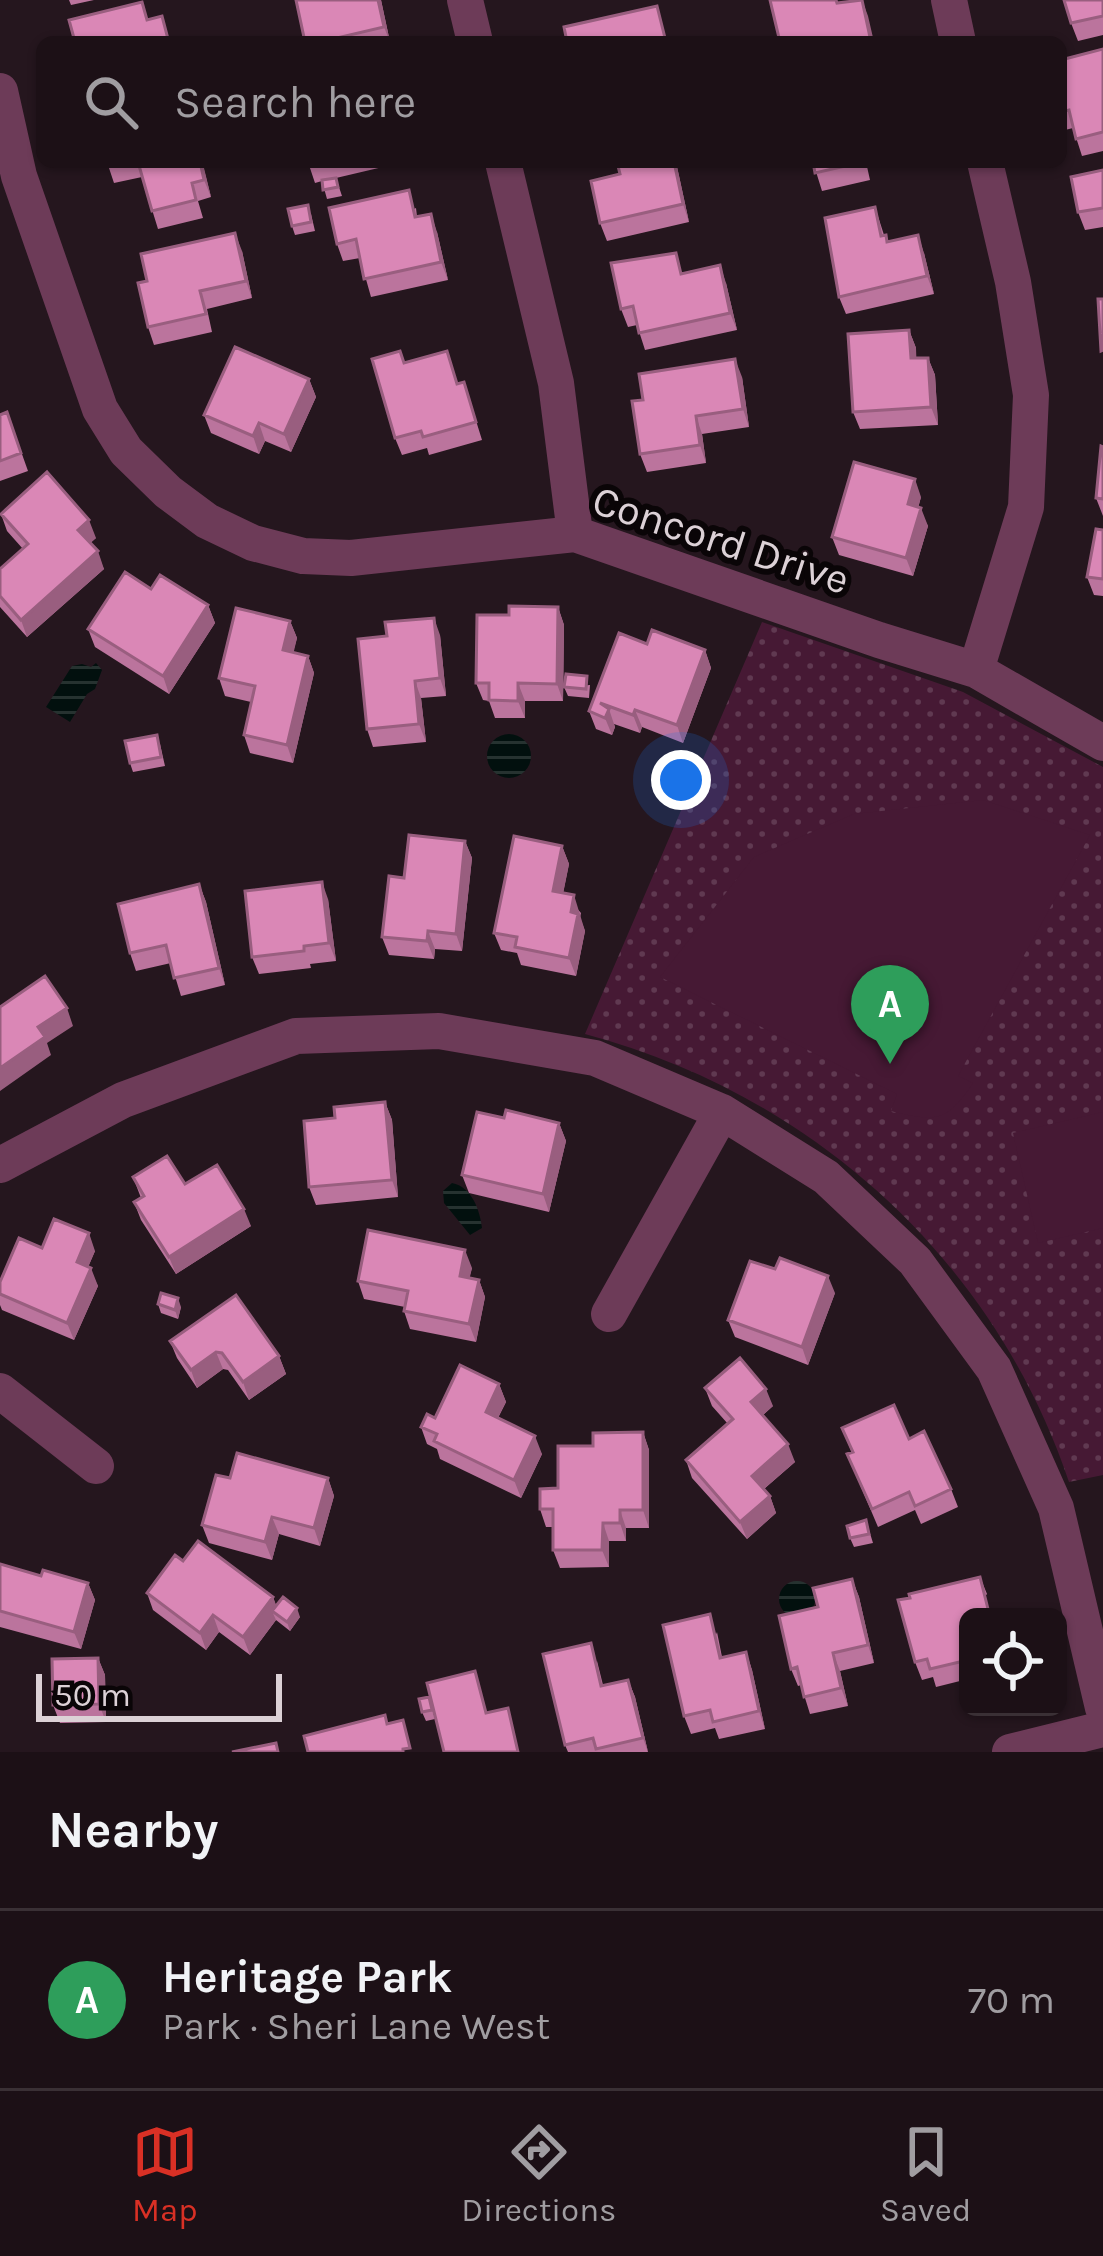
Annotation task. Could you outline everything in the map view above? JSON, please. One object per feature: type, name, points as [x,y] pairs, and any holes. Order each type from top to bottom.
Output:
[{"type":"street","points":[[465,0],[474,36]]},
{"type":"street","points":[[949,0],[957,36]]},
{"type":"street","name":"Concord Drive","points":[[0,91],[19,176],[100,409],[126,451],[207,521],[253,543],[303,556],[351,558],[575,534],[976,670],[1103,743]]},
{"type":"street","points":[[504,168],[556,383],[575,534]]},
{"type":"street","points":[[976,670],[1025,507],[1031,395],[987,168]]},
{"type":"street","points":[[0,1165],[123,1100],[296,1036],[439,1031],[595,1058],[722,1112],[826,1177],[915,1261],[994,1369],[1056,1508],[1103,1708]]},
{"type":"street","points":[[609,1314],[722,1112]]},
{"type":"street","points":[[0,1391],[96,1466]]},
{"type":"street","points":[[1010,1752],[1103,1730]]},
{"type":"shaded area","points":[[762,622],[963,692],[1103,767],[1103,1475],[1069,1482],[1036,1401],[994,1326],[942,1258],[884,1197],[818,1143],[745,1098],[668,1061],[585,1034]]},
{"type":"shaded area","points":[[96,663],[102,670],[95,689],[70,722],[46,707],[72,666]]},
{"type":"shaded area","points":[[509,734],[524,741],[531,756],[524,771],[509,778],[494,771],[487,756],[494,741]]},
{"type":"shaded area","points":[[983,800],[1090,835],[958,1076],[973,1083],[947,1112],[930,1118],[891,1111],[897,1094],[660,977],[754,857],[854,814]]},
{"type":"shaded area","points":[[1103,1112],[1103,1228],[1038,1243],[1013,1133]]},
{"type":"shaded area","points":[[452,1183],[465,1189],[477,1207],[482,1228],[470,1235],[444,1203],[443,1191]]},
{"type":"shaded area","points":[[797,1581],[810,1586],[815,1599],[810,1612],[797,1617],[784,1612],[779,1599],[784,1586]]},
{"type":"building","points":[[296,0],[378,0],[384,27],[346,36],[304,36]]},
{"type":"building","points":[[770,0],[862,0],[870,36],[779,36]]},
{"type":"building","points":[[1064,0],[1103,0],[1103,16],[1071,23]]},
{"type":"building","points":[[142,2],[147,20],[162,16],[167,36],[73,36],[69,20]]},
{"type":"building","points":[[657,6],[664,36],[566,36],[564,27]]},
{"type":"building","points":[[1103,49],[1103,132],[1076,139],[1067,110],[1067,58]]},
{"type":"building","points":[[140,168],[201,168],[204,180],[192,183],[196,200],[152,211]]},
{"type":"building","points":[[618,168],[675,168],[683,204],[600,223],[591,181],[620,174]]},
{"type":"building","points":[[1103,170],[1103,208],[1078,212],[1071,177]]},
{"type":"building","points":[[336,178],[338,187],[323,190],[322,180]]},
{"type":"building","points":[[409,190],[415,217],[431,214],[441,262],[364,279],[356,239],[337,244],[329,208]]},
{"type":"building","points":[[308,205],[311,222],[292,226],[288,209]]},
{"type":"building","points":[[875,207],[881,236],[886,235],[887,242],[918,235],[927,276],[839,297],[825,218]]},
{"type":"building","points":[[235,233],[246,281],[200,291],[206,314],[148,327],[138,283],[147,281],[141,254]]},
{"type":"building","points":[[676,253],[681,274],[720,265],[730,313],[639,333],[633,306],[621,309],[611,263]]},
{"type":"building","points":[[1098,299],[1103,299],[1101,351]]},
{"type":"building","points":[[909,330],[911,358],[928,358],[931,407],[853,412],[848,334]]},
{"type":"building","points":[[235,347],[309,379],[284,434],[259,423],[253,436],[204,415]]},
{"type":"building","points":[[400,351],[404,363],[447,351],[457,384],[464,382],[476,422],[423,437],[421,431],[395,438],[372,359]]},
{"type":"building","points":[[735,359],[743,409],[696,416],[700,445],[640,454],[632,401],[643,400],[639,374]]},
{"type":"building","points":[[7,412],[21,453],[0,461],[0,415]]},
{"type":"building","points":[[1103,447],[1103,499],[1096,498]]},
{"type":"building","points":[[854,462],[915,479],[908,504],[921,508],[906,558],[832,537]]},
{"type":"building","points":[[47,472],[89,520],[78,530],[98,551],[21,620],[0,596],[0,569],[28,544],[1,514]]},
{"type":"building","points":[[1096,529],[1103,530],[1103,579],[1087,577]]},
{"type":"building","points":[[125,572],[151,589],[160,575],[208,605],[163,676],[88,629]]},
{"type":"building","points":[[509,606],[558,607],[557,684],[518,683],[518,701],[489,700],[489,683],[476,683],[477,615],[509,615]]},
{"type":"building","points":[[236,608],[290,621],[283,650],[308,656],[287,745],[244,735],[255,686],[219,678]]},
{"type":"building","points":[[434,618],[440,678],[415,681],[419,724],[367,729],[358,639],[387,636],[385,622]]},
{"type":"building","points":[[652,630],[705,650],[677,725],[600,703],[609,709],[605,718],[589,711],[619,633],[647,644]]},
{"type":"building","points":[[566,674],[587,676],[586,689],[564,687]]},
{"type":"building","points":[[157,735],[161,757],[130,763],[125,741]]},
{"type":"building","points":[[409,835],[465,841],[456,934],[428,931],[427,941],[382,937],[389,876],[404,878]]},
{"type":"building","points":[[514,836],[562,846],[553,891],[574,895],[571,912],[578,914],[569,958],[515,947],[517,937],[494,933]]},
{"type":"building","points":[[322,882],[329,943],[252,957],[245,891]]},
{"type":"building","points":[[199,884],[219,968],[174,978],[166,945],[130,953],[118,904]]},
{"type":"building","points":[[45,976],[67,1008],[38,1027],[45,1037],[0,1068],[0,1007]]},
{"type":"building","points":[[385,1102],[392,1180],[309,1187],[304,1121],[335,1118],[334,1107]]},
{"type":"building","points":[[506,1110],[559,1123],[543,1194],[462,1175],[477,1112],[504,1118]]},
{"type":"building","points":[[167,1156],[185,1184],[217,1165],[244,1209],[169,1257],[134,1202],[144,1196],[133,1177]]},
{"type":"building","points":[[54,1219],[89,1233],[77,1262],[91,1268],[67,1323],[0,1294],[0,1282],[19,1238],[42,1248]]},
{"type":"building","points":[[368,1230],[465,1250],[460,1276],[479,1280],[469,1324],[404,1311],[408,1291],[358,1281]]},
{"type":"building","points":[[780,1258],[828,1276],[802,1347],[728,1320],[750,1261],[775,1269]]},
{"type":"building","points":[[161,1293],[178,1298],[175,1310],[158,1304]]},
{"type":"building","points":[[236,1295],[279,1356],[243,1382],[222,1353],[216,1352],[191,1370],[170,1341]]},
{"type":"building","points":[[740,1358],[766,1389],[751,1402],[788,1444],[752,1476],[770,1496],[740,1522],[686,1460],[733,1419],[705,1388]]},
{"type":"building","points":[[460,1365],[499,1384],[486,1412],[535,1436],[514,1480],[434,1441],[437,1434],[421,1427],[427,1414],[435,1418]]},
{"type":"building","points":[[894,1405],[909,1439],[924,1431],[951,1489],[915,1506],[909,1492],[872,1509],[847,1454],[853,1452],[842,1428]]},
{"type":"building","points":[[643,1432],[643,1510],[620,1510],[620,1523],[603,1523],[602,1550],[553,1550],[553,1509],[540,1509],[540,1489],[558,1488],[558,1446],[593,1446],[593,1433]]},
{"type":"building","points":[[237,1453],[328,1478],[314,1528],[272,1517],[265,1542],[202,1525],[216,1475],[230,1478]]},
{"type":"building","points":[[866,1520],[869,1534],[850,1538],[847,1526]]},
{"type":"building","points":[[198,1541],[273,1597],[243,1637],[213,1615],[200,1633],[147,1593],[175,1555],[183,1561]]},
{"type":"building","points":[[0,1564],[88,1583],[74,1632],[0,1611]]},
{"type":"building","points":[[980,1577],[988,1608],[959,1608],[959,1662],[930,1669],[927,1659],[915,1662],[898,1600],[910,1598],[909,1594]]},
{"type":"building","points":[[852,1579],[868,1645],[833,1653],[841,1688],[804,1697],[797,1667],[791,1669],[779,1616],[818,1607],[813,1588]]},
{"type":"building","points":[[283,1597],[297,1608],[287,1622],[272,1611]]},
{"type":"building","points":[[710,1614],[720,1658],[746,1652],[759,1711],[713,1722],[710,1710],[684,1716],[663,1625]]},
{"type":"building","points":[[591,1643],[601,1686],[628,1680],[643,1738],[596,1749],[593,1738],[565,1745],[543,1654]]},
{"type":"building","points":[[98,1658],[99,1704],[53,1705],[52,1659]]},
{"type":"building","points":[[475,1671],[486,1713],[508,1708],[518,1752],[444,1752],[427,1683]]},
{"type":"building","points":[[429,1697],[432,1710],[422,1712],[419,1699]]},
{"type":"building","points":[[385,1715],[387,1724],[403,1720],[410,1748],[403,1752],[308,1752],[304,1736]]},
{"type":"building","points":[[276,1743],[278,1752],[232,1752]]},
{"type":"place","name":"Heritage Park","points":[[890,1064]]}]
